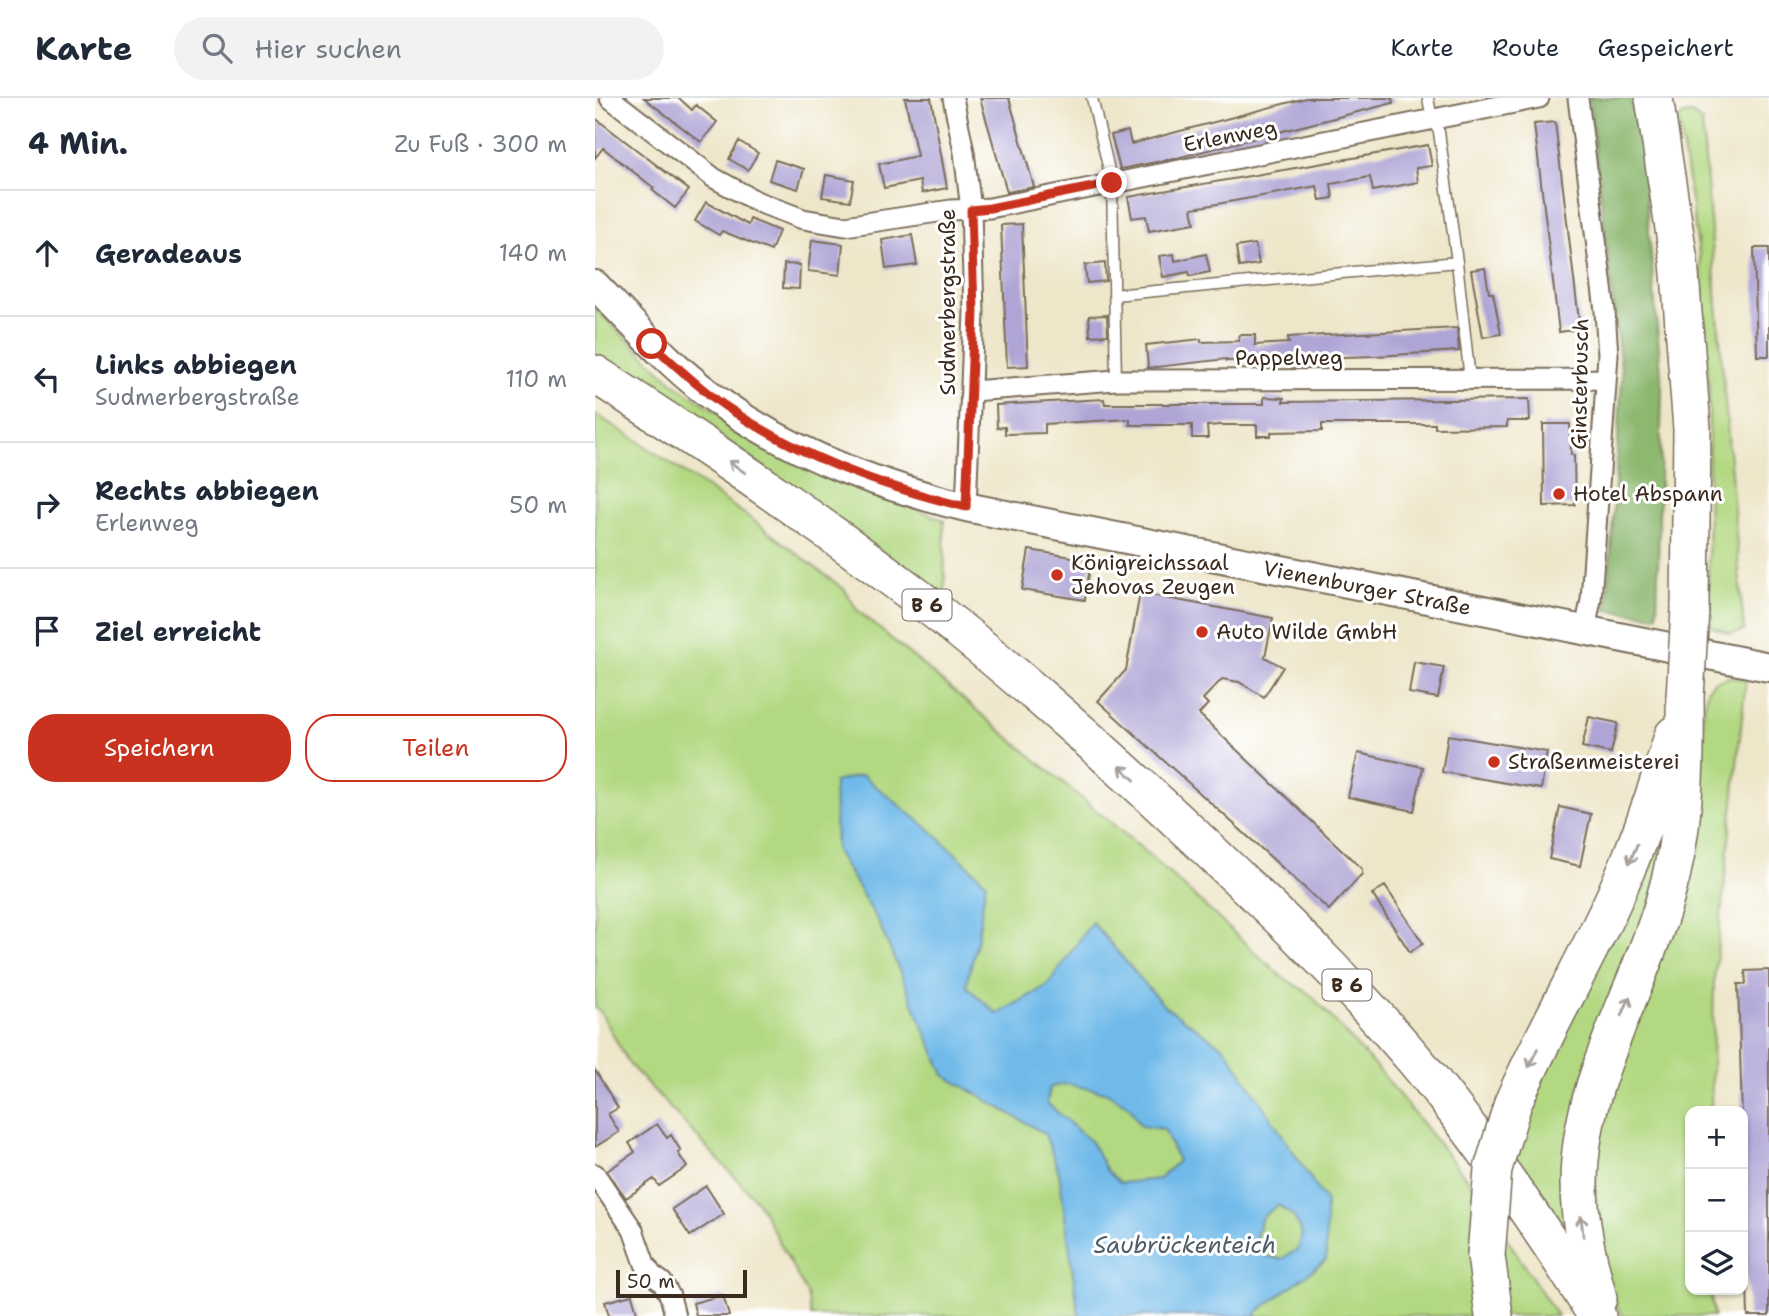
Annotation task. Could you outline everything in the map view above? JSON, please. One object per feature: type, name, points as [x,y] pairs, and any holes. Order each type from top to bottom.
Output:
[{"type":"highway","points":[[1603,1316],[1585,1249],[1580,1214],[1579,1180],[1586,1124],[1603,1063],[1637,977],[1668,886],[1680,834],[1686,763],[1685,698],[1690,608],[1692,429],[1679,261],[1654,98]]},
{"type":"highway","name":"B 6","points":[[595,374],[722,456],[933,609],[1103,752],[1231,870],[1353,992],[1431,1080],[1508,1181],[1597,1316]]},
{"type":"highway","name":"B 6","points":[[595,401],[761,513],[929,639],[1102,783],[1263,928],[1332,999],[1415,1093],[1507,1216],[1573,1316]]},
{"type":"highway","points":[[1494,1316],[1486,1255],[1489,1194],[1493,1169],[1513,1102],[1614,898],[1644,827],[1685,698]]},
{"type":"street","name":"Erlenweg","points":[[610,98],[714,178],[758,202],[803,219],[845,226],[951,210],[990,208],[1539,98]]},
{"type":"street","name":"Sudmerbergstraße","points":[[953,98],[964,152],[971,210],[974,312],[966,507]]},
{"type":"street","name":"Ginsterbusch","points":[[1578,98],[1605,311],[1608,355],[1591,600],[1585,630]]},
{"type":"street","name":"Vienenburger Straße","points":[[595,285],[692,381],[754,425],[851,473],[917,495],[1476,616],[1585,630],[1769,667]]},
{"type":"street","name":"Pappelweg","points":[[972,391],[1116,380],[1607,379]]},
{"type":"street","points":[[595,1174],[633,1230],[645,1264],[652,1275],[662,1282],[670,1296],[674,1316]]},
{"type":"lane","points":[[1092,98],[1112,183],[1116,380]]},
{"type":"lane","points":[[1428,98],[1432,119],[1439,132],[1470,380]]},
{"type":"lane","points":[[1114,295],[1457,262]]},
{"type":"green space","points":[[1589,98],[1630,98],[1642,151],[1662,385],[1657,616],[1607,610],[1622,378]]},
{"type":"green space","points":[[1692,114],[1702,122],[1744,631],[1731,634],[1712,627],[1708,616],[1709,390],[1700,260],[1679,121],[1683,115]]},
{"type":"green space","points":[[595,309],[676,385],[789,458],[944,520],[945,601],[739,449],[595,354]]},
{"type":"green space","points":[[595,414],[746,515],[845,590],[857,610],[1147,853],[1282,977],[1311,995],[1384,1076],[1475,1189],[1557,1316],[811,1316],[807,1294],[758,1202],[629,1064],[600,1011],[595,1008]]},
{"type":"green space","points":[[1729,677],[1746,680],[1714,981],[1711,1106],[1685,1106],[1685,1295],[1711,1295],[1714,1316],[1622,1316],[1597,1252],[1595,1145],[1621,1056],[1677,904],[1707,690],[1714,682]]},
{"type":"green space","points":[[1677,796],[1570,1228],[1558,1232],[1514,1159],[1533,1093],[1658,829]]},
{"type":"water","name":"Saubrückenteich","points":[[862,775],[930,830],[986,882],[977,941],[966,986],[997,1014],[1048,985],[1092,922],[1163,1005],[1226,1049],[1326,1202],[1326,1260],[1257,1312],[1256,1316],[1079,1316],[1059,1173],[1045,1134],[944,1075],[878,921],[836,851],[834,782]],"holes":[[[1066,1084],[1105,1092],[1129,1106],[1141,1126],[1164,1129],[1178,1161],[1159,1179],[1121,1183],[1107,1171],[1091,1142],[1047,1103],[1050,1087]],[[1278,1205],[1294,1217],[1302,1234],[1298,1249],[1281,1259],[1265,1256],[1256,1236],[1262,1217]]]},
{"type":"building","points":[[644,98],[679,98],[692,110],[696,105],[717,122],[701,142]]},
{"type":"building","points":[[905,98],[931,98],[947,188],[922,193],[920,181],[884,188],[879,164],[917,156]]},
{"type":"building","points":[[980,98],[1009,98],[1034,187],[1007,192]]},
{"type":"building","points":[[1306,98],[1392,98],[1393,103],[1177,158],[1120,169],[1111,135],[1128,131],[1131,144]]},
{"type":"building","points":[[595,118],[689,190],[675,208],[603,148],[595,158]]},
{"type":"building","points":[[1555,122],[1580,329],[1559,332],[1534,124]]},
{"type":"building","points":[[739,141],[758,153],[748,170],[729,159]]},
{"type":"building","points":[[1428,145],[1432,166],[1416,168],[1418,182],[1373,191],[1370,177],[1331,184],[1333,198],[1320,200],[1317,186],[1192,208],[1195,223],[1149,231],[1146,216],[1132,218],[1128,197]]},
{"type":"building","points":[[775,160],[804,169],[798,189],[769,180]]},
{"type":"building","points":[[826,175],[854,180],[850,201],[822,197]]},
{"type":"building","points":[[706,202],[748,225],[750,219],[779,231],[771,251],[722,231],[719,235],[695,221]]},
{"type":"building","points":[[1022,224],[1028,366],[1007,367],[1001,225]]},
{"type":"building","points":[[912,235],[917,265],[886,269],[882,240]]},
{"type":"building","points":[[812,240],[843,244],[840,275],[808,271]]},
{"type":"building","points":[[1255,244],[1259,264],[1239,267],[1236,247]]},
{"type":"building","points":[[1754,248],[1769,248],[1769,356],[1757,356]]},
{"type":"building","points":[[1174,254],[1175,261],[1206,254],[1210,272],[1190,276],[1189,272],[1163,277],[1159,256]]},
{"type":"building","points":[[1105,263],[1106,281],[1087,283],[1085,265]]},
{"type":"building","points":[[784,264],[800,265],[799,289],[783,288]]},
{"type":"building","points":[[1485,268],[1501,334],[1483,337],[1471,270]]},
{"type":"building","points":[[1107,315],[1108,335],[1090,336],[1089,316]]},
{"type":"building","points":[[1457,328],[1459,351],[1375,356],[1226,359],[1148,368],[1146,345],[1201,339],[1201,342],[1239,341],[1239,335],[1255,335],[1255,345],[1289,343],[1288,337]]},
{"type":"building","points":[[1264,397],[1284,398],[1283,402],[1529,399],[1530,421],[1507,421],[1507,427],[1435,428],[1435,424],[1322,424],[1322,431],[1271,432],[1271,436],[1257,436],[1257,425],[1221,425],[1207,426],[1208,438],[1192,438],[1192,425],[1130,425],[1130,419],[1045,424],[1045,433],[1005,434],[1005,427],[997,428],[996,405],[1104,399],[1105,404],[1264,404]]},
{"type":"building","points":[[1543,424],[1570,424],[1575,505],[1544,506]]},
{"type":"building","name":"Königreichssaal Jehovas Zeugen","points":[[1029,550],[1091,560],[1085,600],[1022,590]]},
{"type":"building","points":[[1140,593],[1273,618],[1265,657],[1283,667],[1264,697],[1239,682],[1222,679],[1203,699],[1208,704],[1199,714],[1362,869],[1362,874],[1329,910],[1098,701],[1126,670]]},
{"type":"building","points":[[1414,662],[1444,667],[1438,698],[1409,693]]},
{"type":"building","points":[[1589,717],[1618,723],[1611,753],[1582,747]]},
{"type":"building","name":"Straßenmeisterei","points":[[1448,735],[1547,752],[1541,789],[1442,772]]},
{"type":"building","points":[[1358,753],[1423,767],[1414,811],[1348,797]]},
{"type":"building","points":[[1560,807],[1591,814],[1580,866],[1549,859]]},
{"type":"building","points":[[1385,886],[1423,943],[1410,952],[1372,894]]},
{"type":"building","points":[[1769,970],[1769,1316],[1748,1316],[1748,1106],[1742,1106],[1738,984],[1746,984],[1745,971]]},
{"type":"building","points":[[595,1070],[618,1108],[608,1114],[619,1132],[595,1147]]},
{"type":"building","points":[[657,1124],[667,1138],[671,1135],[687,1167],[659,1186],[654,1179],[626,1198],[607,1171],[635,1152],[629,1143]]},
{"type":"building","points":[[706,1186],[724,1214],[690,1236],[672,1209]]},
{"type":"building","points":[[632,1295],[638,1316],[609,1316],[605,1302]]},
{"type":"building","points":[[723,1295],[729,1316],[696,1316],[693,1303]]},
{"type":"place","name":"Hotel Abspann","points":[[1559,494]]},
{"type":"place","name":"Königreichssaal Jehovas Zeugen","points":[[1057,575]]},
{"type":"place","name":"Auto Wilde GmbH","points":[[1202,632]]},
{"type":"place","name":"Straßenmeisterei","points":[[1494,762]]},
{"type":"route","points":[[652,344],[723,405],[786,442],[851,473],[917,495],[966,507],[974,312],[971,210],[1112,183]]}]
